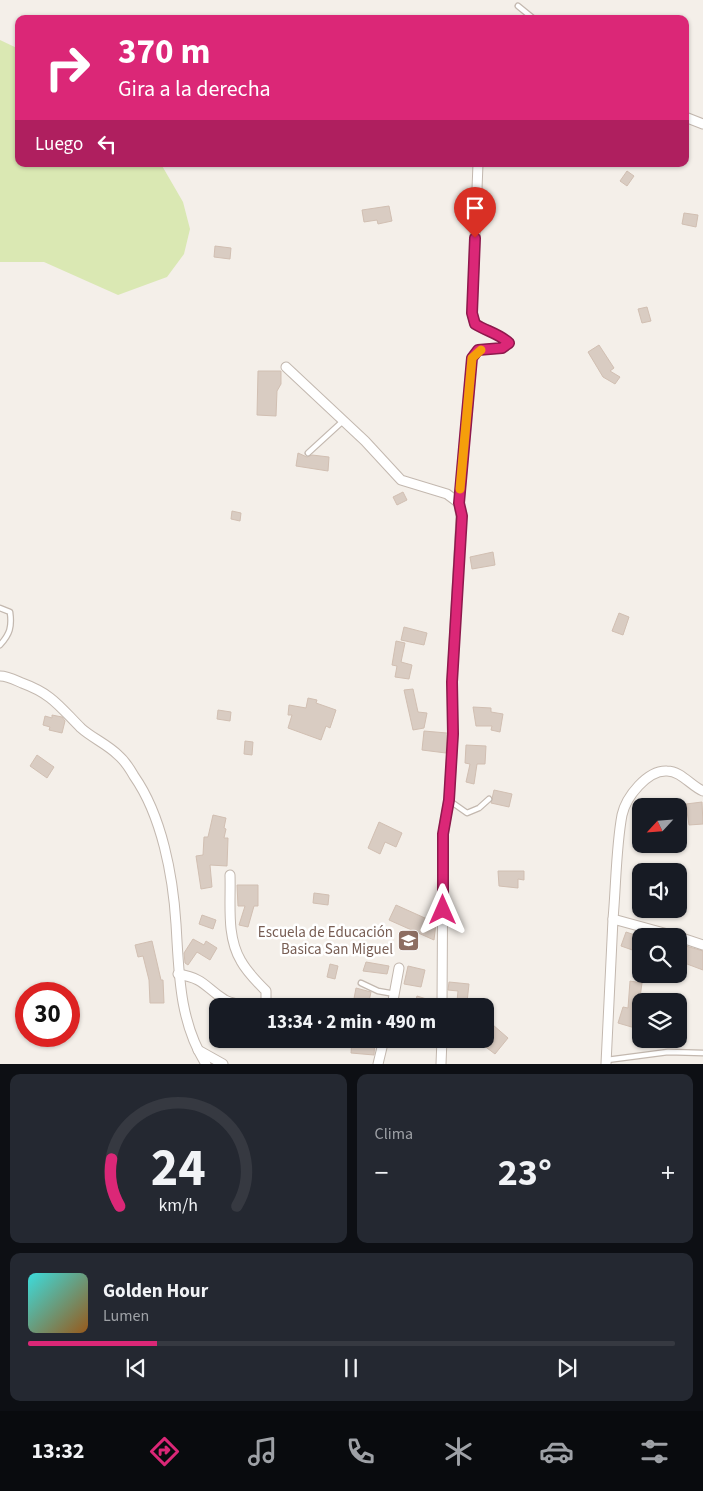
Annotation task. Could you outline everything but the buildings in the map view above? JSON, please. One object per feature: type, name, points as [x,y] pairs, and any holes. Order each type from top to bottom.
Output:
[{"type":"street","points":[[689,119],[703,124]]},
{"type":"street","points":[[442,998],[443,834],[449,800],[453,734],[452,682],[462,516],[459,503],[472,358],[478,350],[502,348],[509,343],[503,337],[475,324],[472,313],[478,167]]},
{"type":"street","points":[[286,367],[344,420],[400,480],[447,494],[459,503]]},
{"type":"street","points":[[0,676],[40,689],[53,698],[88,735],[118,755],[141,787],[154,814],[164,842],[175,914],[178,974],[185,1014],[198,1050],[206,1064]]},
{"type":"street","points":[[607,1062],[613,919],[622,814],[634,792],[650,776],[668,771],[682,776],[692,786],[703,792]]},
{"type":"street","points":[[230,875],[231,927],[234,947],[240,960],[266,991],[266,998]]},
{"type":"street","points":[[613,919],[646,928]]},
{"type":"street","points":[[687,940],[703,945]]},
{"type":"street","points":[[394,998],[398,968]]},
{"type":"street","points":[[178,974],[192,977],[205,983],[223,998]]},
{"type":"street","points":[[378,1064],[382,1048]]},
{"type":"street","points":[[441,1064],[442,1048]]},
{"type":"street","points":[[198,1050],[223,1064]]},
{"type":"lane","points":[[518,6],[529,15]]},
{"type":"lane","points":[[308,453],[344,420]]},
{"type":"lane","points":[[0,608],[10,612],[12,625],[9,635],[0,645]]},
{"type":"lane","points":[[449,800],[468,813],[479,808],[489,799]]},
{"type":"lane","points":[[361,983],[378,991],[395,994]]},
{"type":"lane","points":[[607,1062],[668,1052],[703,1052]]},
{"type":"green space","points":[[0,40],[15,47],[15,167],[163,167],[183,202],[190,229],[184,254],[167,277],[118,295],[44,262],[0,262]]},
{"type":"slow traffic","points":[[460,489],[472,358],[478,350],[481,350]]},
{"type":"place","name":"Escuela de Educación Basica San Miguel","points":[[409,941]]},
{"type":"route","points":[[443,910],[443,834],[449,800],[453,734],[452,682],[462,516],[459,503],[472,358],[478,350],[502,348],[509,343],[503,337],[475,324],[472,313],[475,238]]}]
